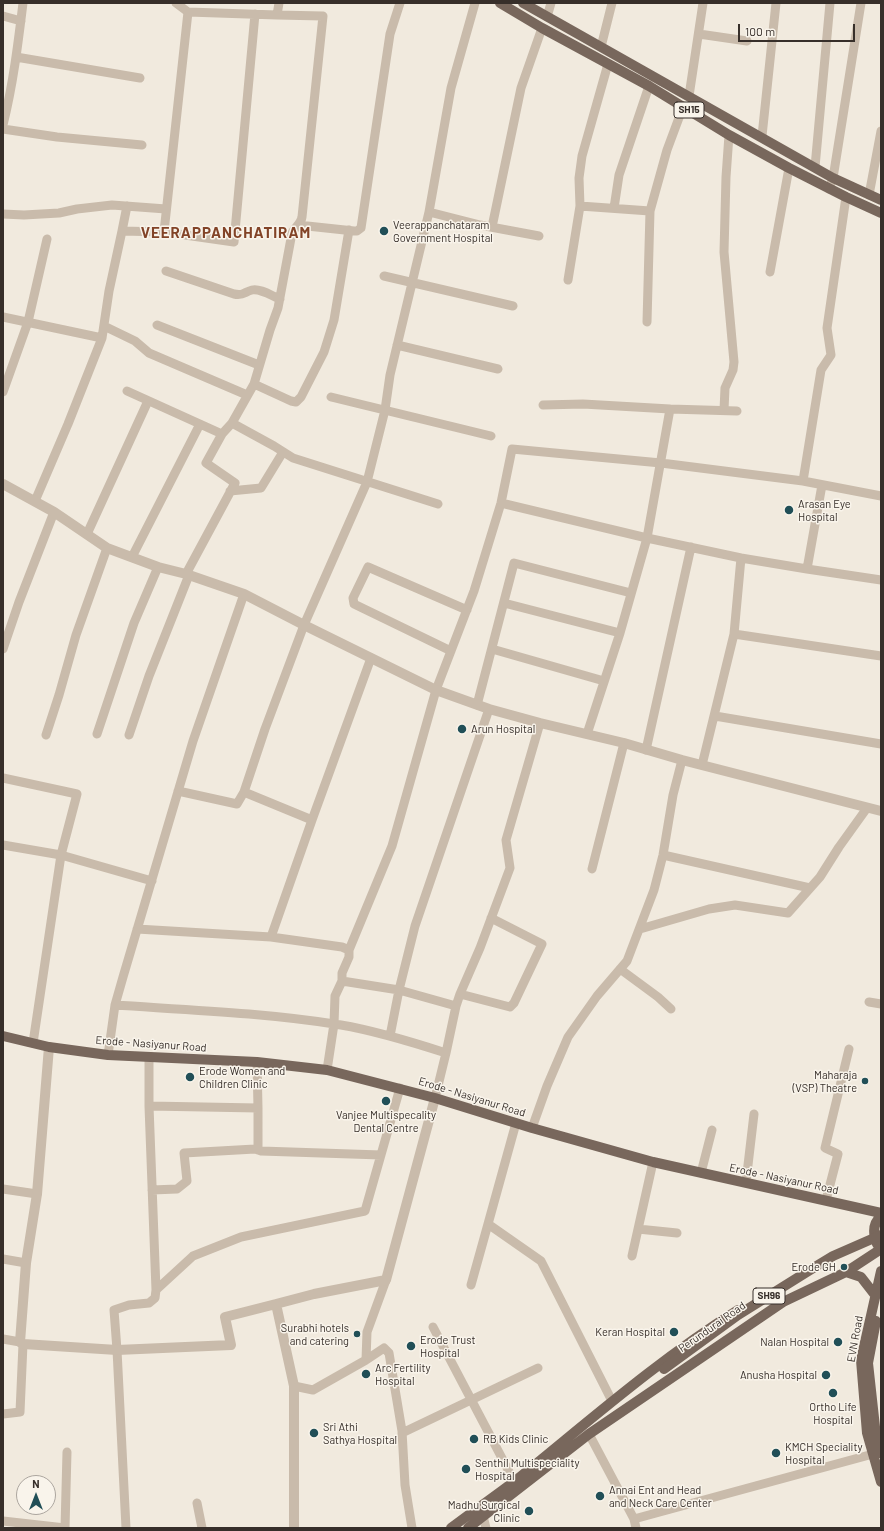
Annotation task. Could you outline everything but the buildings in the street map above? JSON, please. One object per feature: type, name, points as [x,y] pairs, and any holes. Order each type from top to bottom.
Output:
[{"type":"main road","name":"SH15","points":[[500,3],[542,28],[649,86],[729,135],[829,189],[881,213]]},
{"type":"main road","name":"SH15","points":[[523,3],[762,136],[833,178],[881,200]]},
{"type":"main road","name":"Erode - Nasiyanur Road","points":[[3,1036],[49,1047],[108,1055],[257,1062],[327,1070],[400,1088],[532,1128],[653,1162],[881,1213]]},
{"type":"main road","points":[[468,1528],[589,1434],[783,1302],[846,1272],[881,1249],[877,1244],[879,1237],[875,1224],[881,1216]]},
{"type":"main road","points":[[451,1528],[514,1481],[612,1401],[706,1330],[840,1248],[879,1237]]},
{"type":"main road","name":"Perundurai Road","points":[[625,1409],[666,1371],[738,1315],[833,1256],[879,1237]]},
{"type":"main road","name":"EVN Road","points":[[881,1271],[878,1296],[861,1360],[867,1433],[877,1453],[881,1482]]},
{"type":"main road","points":[[846,1272],[861,1277],[878,1296],[868,1363],[877,1453]]},
{"type":"main road","name":"Perundurai Road","points":[[621,1395],[666,1371]]},
{"type":"street","points":[[3,125],[7,79],[16,57],[23,3]]},
{"type":"street","points":[[129,735],[149,676],[187,575],[235,483],[206,463],[222,434],[232,423],[254,384],[280,299],[292,233],[302,217],[323,16],[188,12],[176,3]]},
{"type":"street","points":[[277,15],[279,3]]},
{"type":"street","points":[[298,225],[357,231],[361,228],[390,34],[400,3]]},
{"type":"street","points":[[178,791],[237,804],[244,792],[265,728],[304,625],[367,482],[385,410],[390,375],[429,212],[451,88],[475,3]]},
{"type":"street","points":[[547,17],[551,3]]},
{"type":"street","points":[[601,47],[612,3]]},
{"type":"street","points":[[689,96],[703,3]]},
{"type":"street","points":[[762,136],[776,3]]},
{"type":"street","points":[[815,167],[830,3]]},
{"type":"street","points":[[829,189],[833,178],[861,3]]},
{"type":"street","points":[[164,232],[188,12]]},
{"type":"street","points":[[122,231],[164,232],[234,242],[255,14]]},
{"type":"street","points":[[3,16],[21,21]]},
{"type":"street","points":[[492,227],[521,88],[542,28]]},
{"type":"street","points":[[698,34],[747,41]]},
{"type":"street","points":[[16,57],[140,78]]},
{"type":"street","points":[[568,280],[580,206],[579,178],[582,156],[608,64]]},
{"type":"street","points":[[614,208],[619,175],[649,86]]},
{"type":"street","points":[[647,322],[650,211],[667,150],[683,107]]},
{"type":"street","points":[[3,129],[57,137],[142,145]]},
{"type":"street","points":[[869,195],[881,131]]},
{"type":"street","points":[[724,410],[725,388],[733,370],[734,362],[724,252],[726,177],[729,135]]},
{"type":"street","points":[[770,272],[789,168]]},
{"type":"street","points":[[802,481],[821,370],[831,356],[827,328],[846,197]]},
{"type":"street","points":[[3,214],[24,215],[59,213],[77,209],[112,205],[166,209]]},
{"type":"street","points":[[35,500],[68,424],[102,338],[127,206]]},
{"type":"street","points":[[580,206],[650,211]]},
{"type":"street","points":[[429,212],[492,227],[539,236]]},
{"type":"street","points":[[254,384],[291,401],[296,402],[301,397],[324,352],[334,320],[349,230]]},
{"type":"street","points":[[3,392],[28,322],[47,240]]},
{"type":"street","points":[[166,271],[234,294],[240,295],[253,290],[258,290],[280,299]]},
{"type":"street","points":[[384,276],[513,306]]},
{"type":"street","points":[[3,317],[102,338]]},
{"type":"street","points":[[157,325],[259,365]]},
{"type":"street","points":[[104,326],[135,341],[149,353],[247,395]]},
{"type":"street","points":[[397,345],[498,369]]},
{"type":"street","points":[[127,391],[222,434]]},
{"type":"street","points":[[331,397],[491,436]]},
{"type":"street","points":[[87,534],[148,401]]},
{"type":"street","points":[[543,405],[583,404],[737,411]]},
{"type":"street","points":[[587,734],[620,633],[647,538],[670,409]]},
{"type":"street","points":[[232,423],[293,458],[438,504]]},
{"type":"street","points":[[132,557],[200,424]]},
{"type":"street","points":[[327,1070],[334,1024],[335,996],[342,981],[342,973],[349,957],[349,950],[392,846],[436,690],[467,610],[501,503],[512,448],[661,463],[802,481],[881,496]]},
{"type":"street","points":[[230,492],[261,488],[283,452]]},
{"type":"street","points":[[807,569],[822,484]]},
{"type":"street","points":[[4,487],[35,500],[107,548],[158,567],[244,594],[436,690],[488,708],[540,723],[624,743],[682,760],[881,811]]},
{"type":"street","points":[[501,503],[691,548],[741,558],[881,580]]},
{"type":"street","points":[[3,649],[19,602],[54,512]]},
{"type":"street","points":[[46,735],[76,635],[107,548]]},
{"type":"street","points":[[646,750],[691,548]]},
{"type":"street","points":[[702,765],[734,634],[741,558]]},
{"type":"street","points":[[477,704],[514,564],[631,593]]},
{"type":"street","points":[[97,734],[134,623],[158,567]]},
{"type":"street","points":[[451,651],[354,604],[353,598],[368,567],[467,610]]},
{"type":"street","points":[[108,1055],[115,1004],[137,928],[193,740],[244,594]]},
{"type":"street","points":[[504,603],[620,633]]},
{"type":"street","points":[[734,634],[881,656]]},
{"type":"street","points":[[492,649],[604,680]]},
{"type":"street","points":[[271,937],[371,658]]},
{"type":"street","points":[[390,1036],[399,990],[415,926],[488,708]]},
{"type":"street","points":[[715,716],[881,744]]},
{"type":"street","points":[[366,1360],[366,1332],[386,1280],[435,1098],[456,1006],[480,948],[510,868],[506,840],[540,723]]},
{"type":"street","points":[[592,869],[624,743]]},
{"type":"street","points":[[532,1128],[547,1086],[568,1037],[597,996],[627,961],[654,890],[663,855],[672,796],[682,760]]},
{"type":"street","points":[[3,778],[77,794],[61,855],[32,1043]]},
{"type":"street","points":[[244,792],[312,820]]},
{"type":"street","points":[[640,929],[709,909],[735,905],[788,912],[820,877],[867,808]]},
{"type":"street","points":[[3,845],[61,855],[152,880]]},
{"type":"street","points":[[663,855],[810,888]]},
{"type":"street","points":[[460,994],[510,1007],[514,1003],[542,944],[491,918]]},
{"type":"street","points":[[137,928],[271,937],[349,950]]},
{"type":"street","points":[[620,968],[658,997],[671,1009]]},
{"type":"street","points":[[342,981],[399,990],[456,1006]]},
{"type":"street","points":[[869,1002],[881,1004]]},
{"type":"street","points":[[115,1004],[268,1016],[334,1024],[390,1036],[446,1053]]},
{"type":"street","points":[[3,1414],[20,1412],[26,1263],[37,1194],[49,1047]]},
{"type":"street","points":[[826,1200],[838,1154],[825,1148],[849,1049]]},
{"type":"street","points":[[126,1528],[114,1310],[129,1305],[149,1303],[155,1298],[156,1290],[148,1057]]},
{"type":"street","points":[[257,1062],[258,1150]]},
{"type":"street","points":[[156,1290],[193,1256],[241,1237],[364,1211],[400,1088]]},
{"type":"street","points":[[149,1106],[258,1108]]},
{"type":"street","points":[[746,1182],[754,1114]]},
{"type":"street","points":[[471,1284],[516,1123]]},
{"type":"street","points":[[701,1172],[712,1130]]},
{"type":"street","points":[[152,1190],[177,1189],[187,1181],[184,1152],[258,1150],[381,1155]]},
{"type":"street","points":[[632,1256],[653,1162]]},
{"type":"street","points":[[3,1189],[37,1194]]},
{"type":"street","points":[[488,1224],[541,1261],[612,1401]]},
{"type":"street","points":[[638,1229],[677,1233]]},
{"type":"street","points":[[3,1259],[26,1263]]},
{"type":"street","points":[[3,1339],[22,1343],[117,1350],[231,1344],[225,1317],[314,1294],[386,1280]]},
{"type":"street","points":[[276,1304],[294,1386],[294,1528]]},
{"type":"street","points":[[433,1327],[514,1481]]},
{"type":"street","points":[[294,1386],[313,1390],[384,1348],[389,1353],[402,1433],[405,1485],[412,1528]]},
{"type":"street","points":[[402,1433],[538,1368]]},
{"type":"street","points":[[589,1434],[635,1523],[877,1453]]},
{"type":"street","points":[[3,1521],[65,1528],[67,1452]]},
{"type":"street","points":[[197,1503],[202,1528]]},
{"type":"street","points":[[483,1516],[486,1528]]},
{"type":"place","name":"Veerappanchataram Government Hospital","points":[[384,231]]},
{"type":"place","name":"Arasan Eye Hospital","points":[[789,510]]},
{"type":"place","name":"Arun Hospital","points":[[462,729]]},
{"type":"place","name":"Erode Women and Children Clinic","points":[[190,1077]]},
{"type":"place","name":"Maharaja (VSP) Theatre","points":[[865,1081]]},
{"type":"place","name":"Vanjee Multispecality Dental Centre","points":[[386,1101]]},
{"type":"place","name":"Erode GH","points":[[844,1267]]},
{"type":"place","name":"Keran Hospital","points":[[674,1332]]},
{"type":"place","name":"Surabhi hotels and catering","points":[[357,1334]]},
{"type":"place","name":"Nalan Hospital","points":[[838,1342]]},
{"type":"place","name":"Erode Trust Hospital","points":[[411,1346]]},
{"type":"place","name":"Arc Fertility Hospital","points":[[366,1374]]},
{"type":"place","name":"Anusha Hospital","points":[[826,1375]]},
{"type":"place","name":"Ortho Life Hospital","points":[[833,1393]]},
{"type":"place","name":"Sri Athi Sathya Hospital","points":[[314,1433]]},
{"type":"place","name":"RB Kids Clinic","points":[[474,1439]]},
{"type":"place","name":"KMCH Speciality Hospital","points":[[776,1453]]},
{"type":"place","name":"Senthil Multispeciality Hospital","points":[[466,1469]]},
{"type":"place","name":"Annai Ent and Head and Neck Care Center","points":[[600,1496]]},
{"type":"place","name":"Madhu Surgical Clinic","points":[[529,1511]]},
{"type":"district","name":"VEERAPPANCHATIRAM","points":[[226,233]]}]
